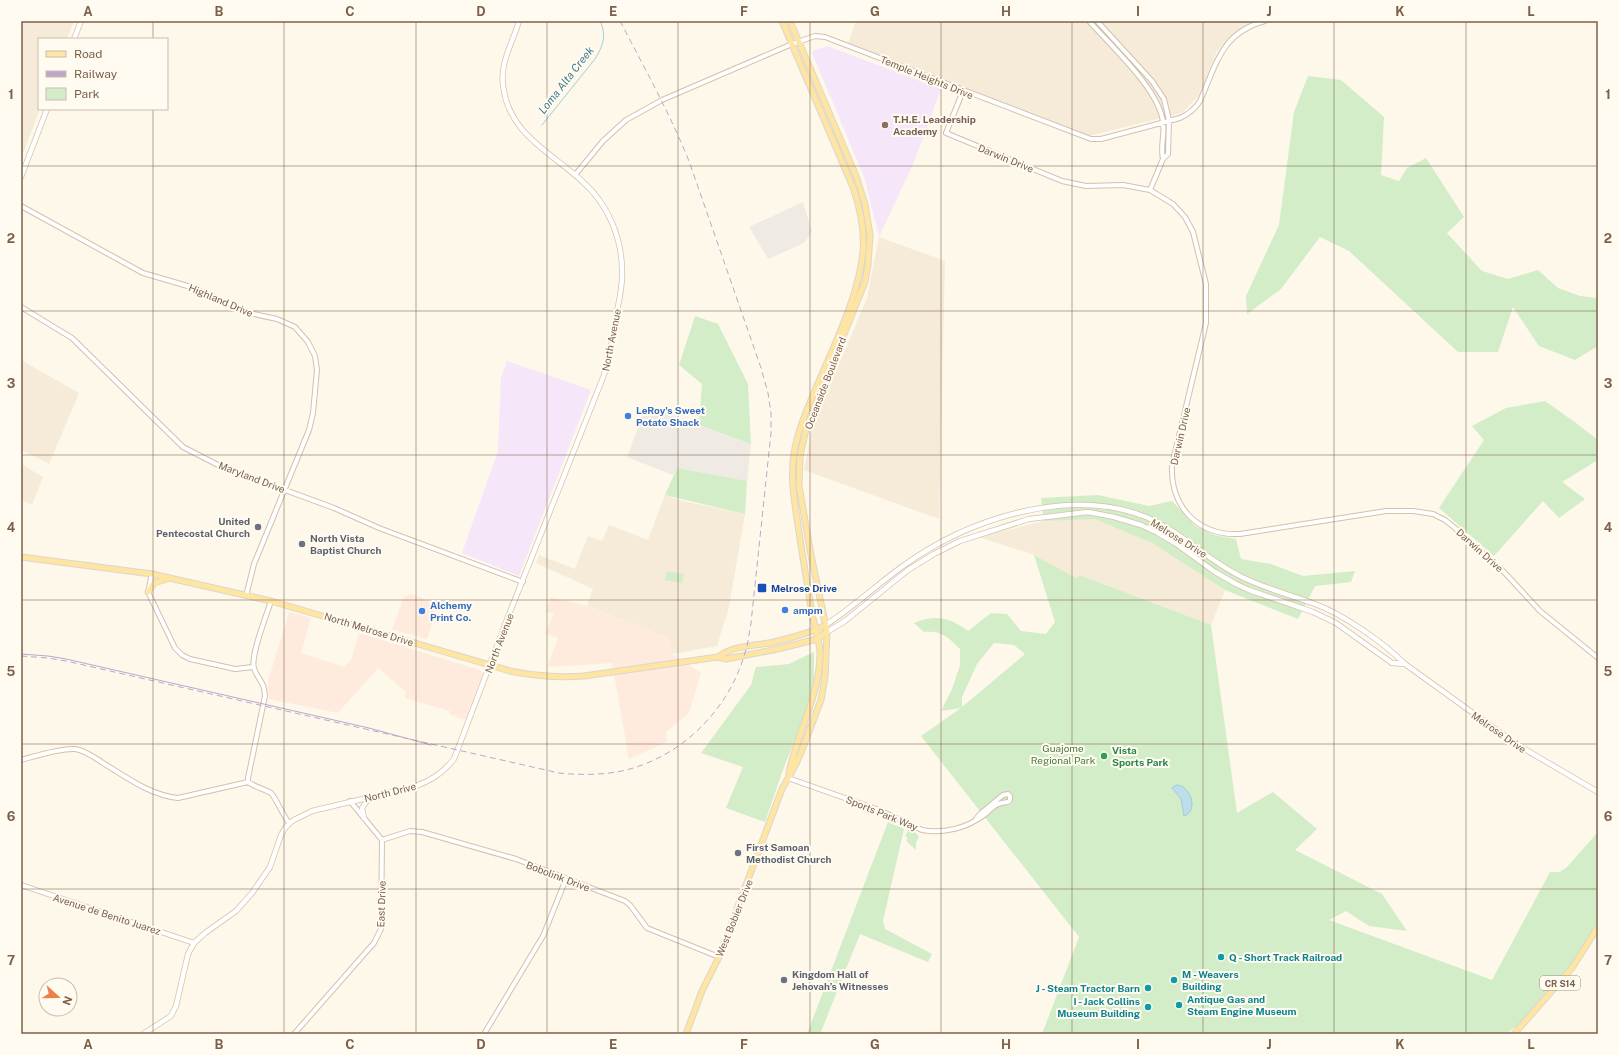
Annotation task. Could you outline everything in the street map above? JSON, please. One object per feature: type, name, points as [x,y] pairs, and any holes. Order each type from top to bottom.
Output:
[{"type":"main road","points":[[74,38],[81,21]]},
{"type":"main road","name":"North Avenue","points":[[466,728],[604,375],[610,357],[621,287],[621,255],[613,224],[606,209],[594,193],[575,175],[524,133],[511,115],[505,99],[503,70],[505,59],[519,21]]},
{"type":"main road","name":"Oceanside Boulevard","points":[[782,21],[853,187],[862,223],[862,256],[858,280],[846,314],[800,427],[795,448],[792,472],[793,490],[815,630],[820,650],[818,678],[811,705],[791,762],[788,778]]},
{"type":"main road","name":"Oceanside Boulevard","points":[[788,778],[796,764],[821,700],[825,677],[827,632],[824,626],[799,486],[800,456],[806,429],[864,284],[868,265],[870,235],[865,204],[856,176],[790,21]]},
{"type":"main road","points":[[21,175],[47,110]]},
{"type":"main road","points":[[862,256],[865,263],[862,276],[862,281],[864,284]]},
{"type":"main road","name":"Melrose Drive","points":[[815,630],[824,626],[851,608],[903,566],[956,536],[992,520],[1028,511],[1062,505],[1091,504],[1118,509],[1145,517],[1181,536],[1220,565],[1240,577],[1253,583],[1317,604],[1341,616],[1516,744],[1598,792]]},
{"type":"main road","name":"Melrose Drive","points":[[817,639],[845,621],[908,570],[934,554],[960,541],[1029,519],[1088,512],[1114,517],[1151,529],[1175,543],[1215,572],[1236,584],[1313,612],[1336,623],[1392,663],[1405,664]]},
{"type":"main road","points":[[798,524],[803,526],[808,551],[811,555]]},
{"type":"main road","name":"North Melrose Drive","points":[[21,556],[152,574],[271,601],[490,665],[530,675],[567,677],[718,656],[726,659],[778,649],[817,639]]},
{"type":"main road","points":[[148,592],[154,583],[170,578]]},
{"type":"main road","name":"North Melrose Drive","points":[[718,656],[726,650],[776,642],[815,630]]},
{"type":"main road","name":"North Drive","points":[[289,823],[312,811],[413,787],[433,779],[442,773],[454,759],[466,728]]},
{"type":"main road","name":"West Bobier Drive","points":[[686,1034],[702,991],[719,957],[788,778]]},
{"type":"main road","points":[[364,818],[362,808],[366,800],[371,796]]},
{"type":"main road","points":[[143,1034],[171,1016],[176,1006],[188,954],[194,943],[205,933],[236,911],[254,890],[270,867],[281,835],[289,823]]},
{"type":"main road","name":"CR S14","points":[[1514,1034],[1572,968],[1598,927]]},
{"type":"street","points":[[1089,21],[1144,81],[1156,99],[1163,121],[1163,159]]},
{"type":"street","points":[[1097,21],[1152,81],[1164,99],[1169,120],[1168,154],[1163,159],[1150,190]]},
{"type":"street","name":"Temple Heights Drive","points":[[575,175],[603,141],[626,120],[662,100],[799,41],[820,36],[1091,139],[1101,139],[1184,116],[1196,107],[1222,51],[1230,39],[1244,28],[1265,21]]},
{"type":"street","name":"Darwin Drive","points":[[963,91],[946,133],[1062,181],[1086,186],[1123,185],[1150,190],[1173,204],[1185,217],[1197,242],[1206,284],[1206,323],[1172,465],[1172,478],[1178,502],[1186,513],[1197,523],[1209,530],[1232,535],[1267,531],[1386,511],[1413,511],[1432,514],[1450,523],[1505,573],[1540,611],[1598,658]]},
{"type":"street","name":"Highland Drive","points":[[21,206],[143,273],[191,287],[250,313],[286,322],[301,332],[308,342],[315,356],[316,370],[313,413],[304,443],[254,564],[246,596]]},
{"type":"street","name":"Maryland Drive","points":[[21,307],[72,338],[183,446],[220,466],[284,489],[379,528],[522,582]]},
{"type":"street","points":[[152,574],[148,592],[175,648],[182,655],[190,659],[235,669],[253,667]]},
{"type":"street","points":[[248,782],[249,768],[265,692],[263,683],[253,667],[254,656],[271,601]]},
{"type":"street","points":[[21,760],[69,749],[78,750],[92,756],[151,791],[167,797],[178,798],[248,782],[272,793],[280,811],[289,823]]},
{"type":"street","name":"Sports Park Way","points":[[788,778],[879,810],[922,830],[941,831],[954,829],[983,816],[1000,802],[1008,802],[1010,800],[1010,796],[1008,794],[1003,795],[976,819]]},
{"type":"street","points":[[350,801],[382,840]]},
{"type":"street","name":"Bobolink Drive","points":[[382,840],[410,831],[422,832],[516,860],[625,901],[630,905],[643,924],[651,931],[719,957]]},
{"type":"street","name":"East Drive","points":[[294,1034],[374,943],[380,934],[382,840]]},
{"type":"street","points":[[484,1034],[543,936],[566,879]]},
{"type":"street","name":"Avenue de Benito Juarez","points":[[21,885],[194,943]]},
{"type":"shaded area","points":[[21,21],[74,21],[67,38],[38,38],[38,110],[40,110],[21,159]]},
{"type":"shaded area","points":[[856,21],[1255,21],[1230,37],[1217,51],[1199,95],[1182,113],[1089,136],[848,43]]},
{"type":"shaded area","name":"T.H.E. Leadership Academy","points":[[827,46],[941,89],[914,162],[879,237],[864,177],[812,53],[813,51]]},
{"type":"shaded area","points":[[803,202],[812,232],[804,243],[768,259],[749,227]]},
{"type":"shaded area","points":[[879,237],[945,261],[939,519],[804,470],[812,428],[867,298]]},
{"type":"shaded area","points":[[21,360],[79,393],[49,464],[21,450]]},
{"type":"shaded area","points":[[507,361],[591,390],[519,576],[462,553],[498,451],[501,378]]},
{"type":"shaded area","points":[[646,406],[751,444],[747,481],[677,468],[673,475],[627,457]]},
{"type":"shaded area","points":[[21,464],[43,477],[32,505],[21,500]]},
{"type":"shaded area","points":[[665,495],[683,501],[745,514],[729,607],[717,646],[672,654],[669,638],[587,606],[593,589],[536,563],[539,555],[575,569],[588,536],[602,541],[609,525],[648,540]]},
{"type":"shaded area","points":[[1094,518],[1152,543],[1225,590],[1211,625],[1080,575],[1076,578],[1034,555],[979,537],[1044,521]]},
{"type":"shaded area","points":[[411,594],[427,600],[436,612],[427,639],[392,629],[404,597]]},
{"type":"shaded area","points":[[551,597],[587,606],[669,638],[672,654],[701,673],[689,713],[666,732],[667,742],[629,759],[612,663],[547,667],[558,638],[545,634],[554,613],[545,612]]},
{"type":"shaded area","points":[[289,612],[311,618],[301,653],[344,667],[351,660],[359,633],[480,670],[483,674],[465,720],[449,714],[450,711],[405,698],[406,692],[378,668],[338,713],[269,699],[268,681]]},
{"type":"green space","points":[[1308,76],[1341,80],[1384,117],[1381,175],[1399,181],[1407,168],[1426,158],[1464,217],[1447,233],[1482,271],[1508,279],[1538,270],[1558,288],[1580,296],[1598,298],[1598,346],[1575,360],[1539,346],[1513,307],[1498,352],[1458,352],[1349,251],[1320,237],[1281,289],[1247,314],[1246,296],[1279,225],[1294,112]]},
{"type":"green space","points":[[695,316],[718,324],[748,384],[751,444],[699,425],[702,384],[679,365]]},
{"type":"green space","points":[[1545,401],[1598,440],[1598,460],[1562,482],[1585,499],[1559,518],[1543,501],[1494,556],[1439,508],[1484,440],[1472,426],[1506,408]]},
{"type":"green space","points":[[677,468],[747,481],[745,514],[665,495]]},
{"type":"green space","points":[[1098,495],[1149,506],[1172,501],[1195,526],[1214,535],[1236,539],[1241,559],[1271,564],[1303,576],[1355,571],[1351,582],[1315,586],[1298,619],[1225,590],[1152,543],[1095,519],[1044,521],[1041,498]]},
{"type":"green space","name":"Guajome Regional Park","points":[[1034,555],[1076,578],[1080,575],[1211,625],[1237,813],[1273,792],[1317,829],[1295,850],[1382,894],[1407,931],[1369,926],[1346,911],[1329,920],[1492,980],[1550,872],[1560,872],[1567,867],[1598,832],[1598,928],[1578,959],[1531,1015],[1506,1034],[1042,1034],[1079,937],[921,736],[961,708],[941,711],[952,689],[960,665],[960,649],[944,635],[936,632],[924,632],[914,623],[929,618],[942,618],[961,626],[968,631],[991,613],[1007,614],[1021,631],[1046,634],[1055,622]],"holes":[[[994,643],[1014,645],[1025,654],[962,707],[962,697],[977,664]]]},
{"type":"green space","points":[[667,571],[684,574],[682,583],[665,580]]},
{"type":"green space","points":[[814,652],[814,681],[808,707],[784,767],[765,822],[726,808],[743,767],[701,753],[751,685],[756,667],[789,664]]},
{"type":"green space","points":[[888,822],[904,829],[883,921],[885,929],[932,954],[928,962],[860,934],[820,1034],[807,1034]]},
{"type":"green space","points":[[909,829],[916,833],[919,837],[916,843],[916,850],[907,842],[907,837],[905,836]]},
{"type":"water","points":[[1176,785],[1186,789],[1191,799],[1191,809],[1189,813],[1184,816],[1181,799],[1172,788]]},
{"type":"waterway","name":"Loma Alta Creek","points":[[542,125],[598,54],[604,36],[600,21]]},
{"type":"tram line","points":[[21,654],[66,659],[369,728],[431,745]]},
{"type":"railway","points":[[21,656],[66,661],[566,774],[610,773],[639,766],[660,757],[697,731],[712,715],[725,697],[736,677],[748,640],[771,433],[771,413],[768,393],[761,368],[689,161],[665,107],[620,21]]},
{"type":"place","name":"T.H.E. Leadership Academy","points":[[885,125]]},
{"type":"place","name":"LeRoy's Sweet Potato Shack","points":[[628,416]]},
{"type":"place","name":"United Pentecostal Church","points":[[258,527]]},
{"type":"place","name":"North Vista Baptist Church","points":[[302,544]]},
{"type":"place","name":"Melrose Drive","points":[[762,588]]},
{"type":"place","name":"ampm","points":[[785,610]]},
{"type":"place","name":"Alchemy Print Co.","points":[[422,611]]},
{"type":"place","name":"Vista Sports Park","points":[[1104,756]]},
{"type":"place","name":"First Samoan Methodist Church","points":[[738,853]]},
{"type":"place","name":"Q - Short Track Railroad","points":[[1221,957]]},
{"type":"place","name":"Kingdom Hall of Jehovah’s Witnesses","points":[[784,980]]},
{"type":"place","name":"M - Weavers Building","points":[[1174,980]]},
{"type":"place","name":"J - Steam Tractor Barn","points":[[1148,988]]},
{"type":"place","name":"Antique Gas and Steam Engine Museum","points":[[1179,1005]]},
{"type":"place","name":"I - Jack Collins Museum Building","points":[[1148,1007]]}]
